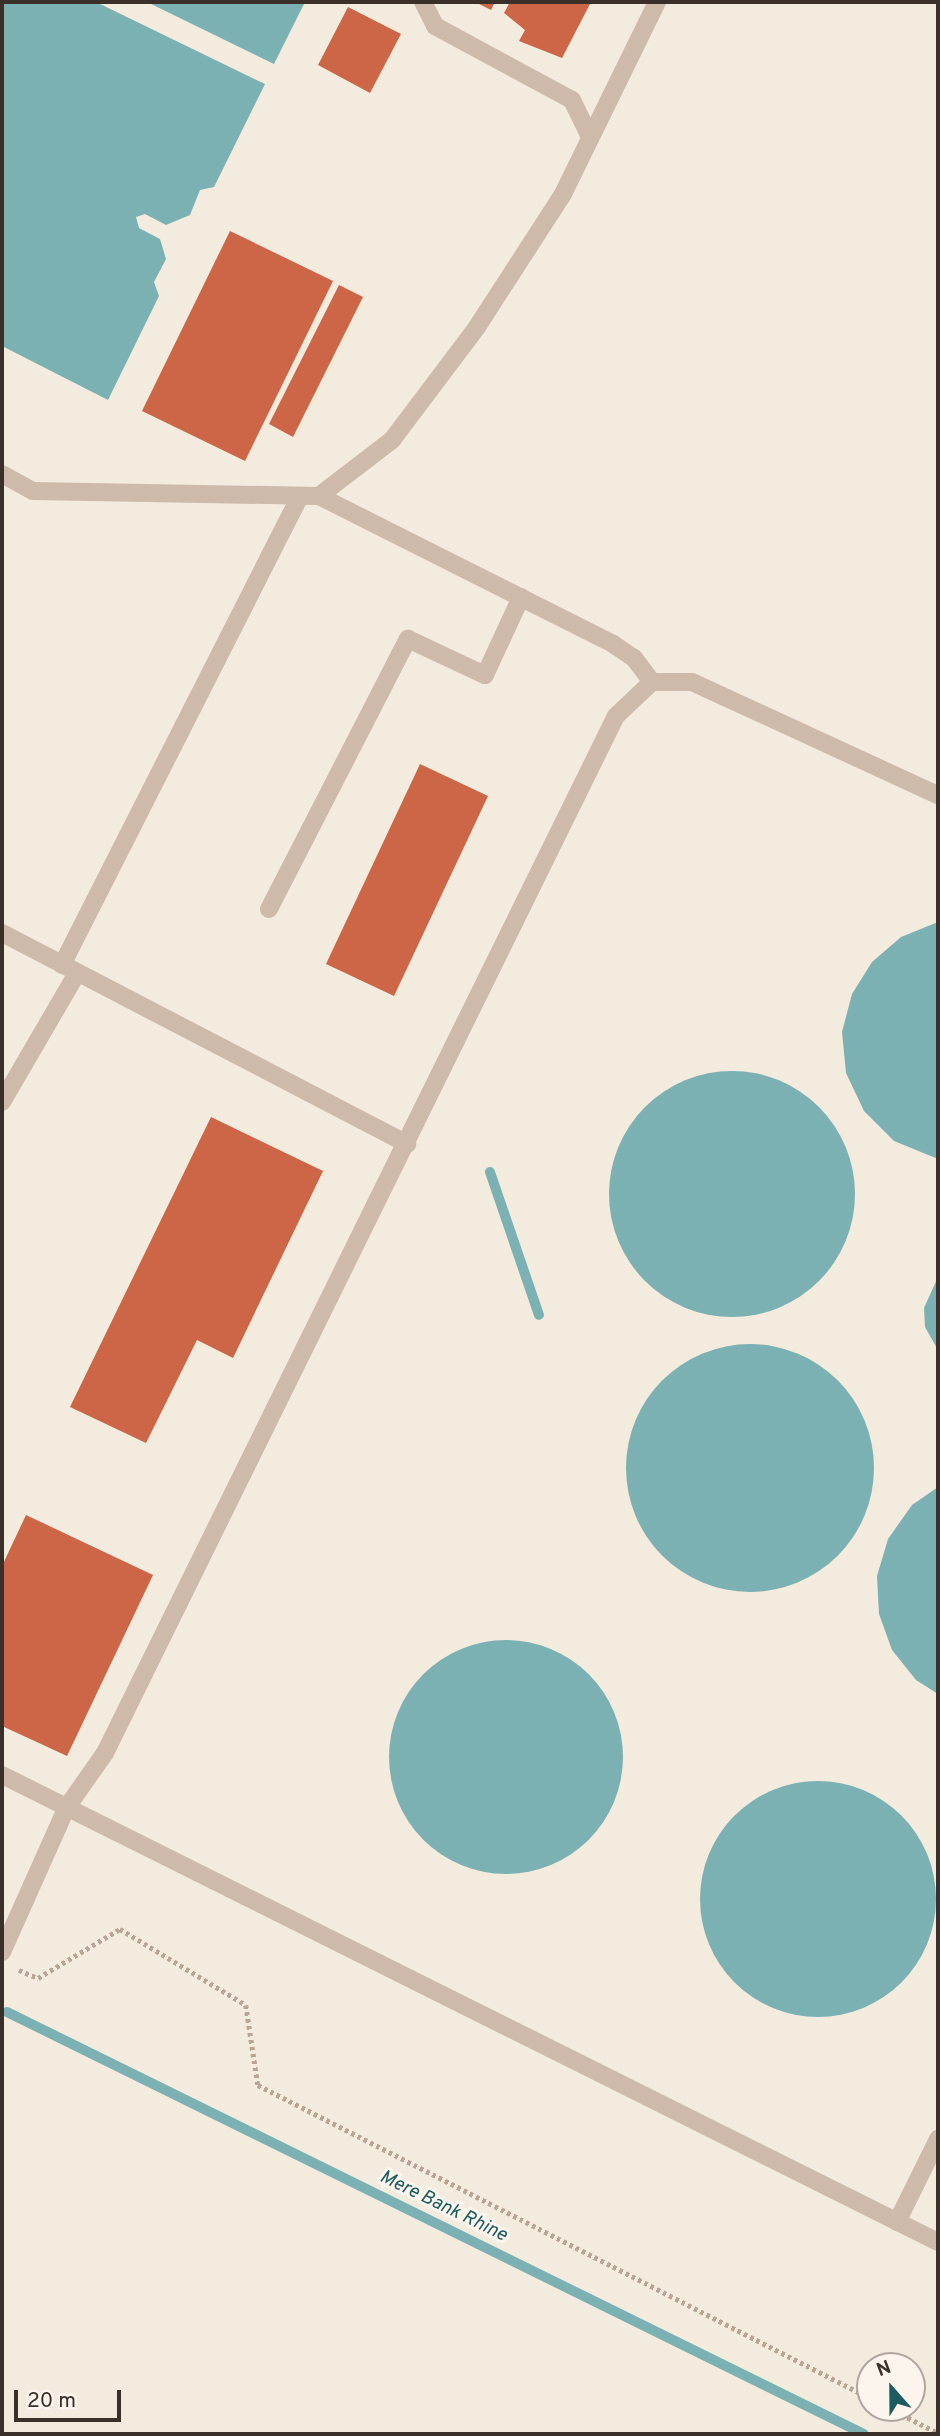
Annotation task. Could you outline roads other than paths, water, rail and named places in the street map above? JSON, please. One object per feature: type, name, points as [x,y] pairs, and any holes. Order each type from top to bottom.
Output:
[{"type":"lane","points":[[423,2],[435,26],[572,100],[590,137]]},
{"type":"lane","points":[[319,496],[392,440],[440,379],[536,240],[657,2]]},
{"type":"lane","points":[[2,474],[33,491],[319,496],[613,643],[634,658],[652,682]]},
{"type":"lane","points":[[2,1102],[300,496]]},
{"type":"lane","points":[[269,909],[408,639],[485,675],[521,597]]},
{"type":"lane","points":[[2,1952],[67,1807],[105,1754],[616,716],[652,682],[692,682],[938,795]]},
{"type":"lane","points":[[2,933],[407,1144]]},
{"type":"lane","points":[[2,1774],[938,2242]]},
{"type":"lane","points":[[897,2221],[938,2139]]},
{"type":"water","points":[[2,2],[96,2],[265,84],[214,187],[200,190],[190,215],[166,225],[145,214],[136,217],[139,228],[160,239],[166,259],[154,282],[159,296],[108,400],[2,346]]},
{"type":"water","points":[[147,2],[305,2],[274,64]]},
{"type":"water","points":[[938,922],[938,1159],[894,1141],[864,1111],[846,1073],[842,1032],[852,994],[872,962],[901,937]]},
{"type":"water","points":[[732,1071],[756,1073],[779,1080],[819,1107],[846,1147],[853,1170],[853,1218],[846,1241],[819,1281],[779,1308],[756,1315],[732,1317],[708,1315],[685,1308],[645,1281],[618,1241],[611,1218],[609,1194],[611,1170],[618,1147],[645,1107],[685,1080],[708,1073]]},
{"type":"water","points":[[938,1277],[938,1350],[925,1327],[924,1308]]},
{"type":"water","points":[[750,1344],[786,1350],[808,1359],[828,1372],[846,1390],[859,1410],[868,1432],[874,1468],[868,1504],[859,1526],[846,1546],[828,1564],[808,1577],[786,1586],[750,1592],[714,1586],[692,1577],[672,1564],[654,1546],[641,1526],[632,1504],[626,1468],[632,1432],[641,1410],[654,1390],[672,1372],[692,1359],[714,1350]]},
{"type":"water","points":[[938,1487],[938,1694],[916,1680],[892,1650],[879,1614],[877,1576],[888,1539],[912,1505]]},
{"type":"water","points":[[506,1640],[551,1649],[571,1660],[596,1683],[614,1712],[623,1757],[614,1802],[603,1822],[580,1847],[551,1865],[506,1874],[461,1865],[441,1854],[416,1831],[398,1802],[389,1757],[398,1712],[409,1692],[432,1667],[461,1649]]},
{"type":"water","points":[[818,1781],[863,1790],[893,1808],[909,1824],[931,1865],[936,1899],[927,1944],[909,1974],[893,1990],[852,2012],[818,2017],[773,2008],[743,1990],[727,1974],[705,1933],[700,1899],[709,1854],[727,1824],[743,1808],[784,1786]]},
{"type":"waterway","points":[[490,1172],[539,1315]]},
{"type":"waterway","name":"Mere Bank Rhine","points":[[7,2012],[864,2434]]}]
